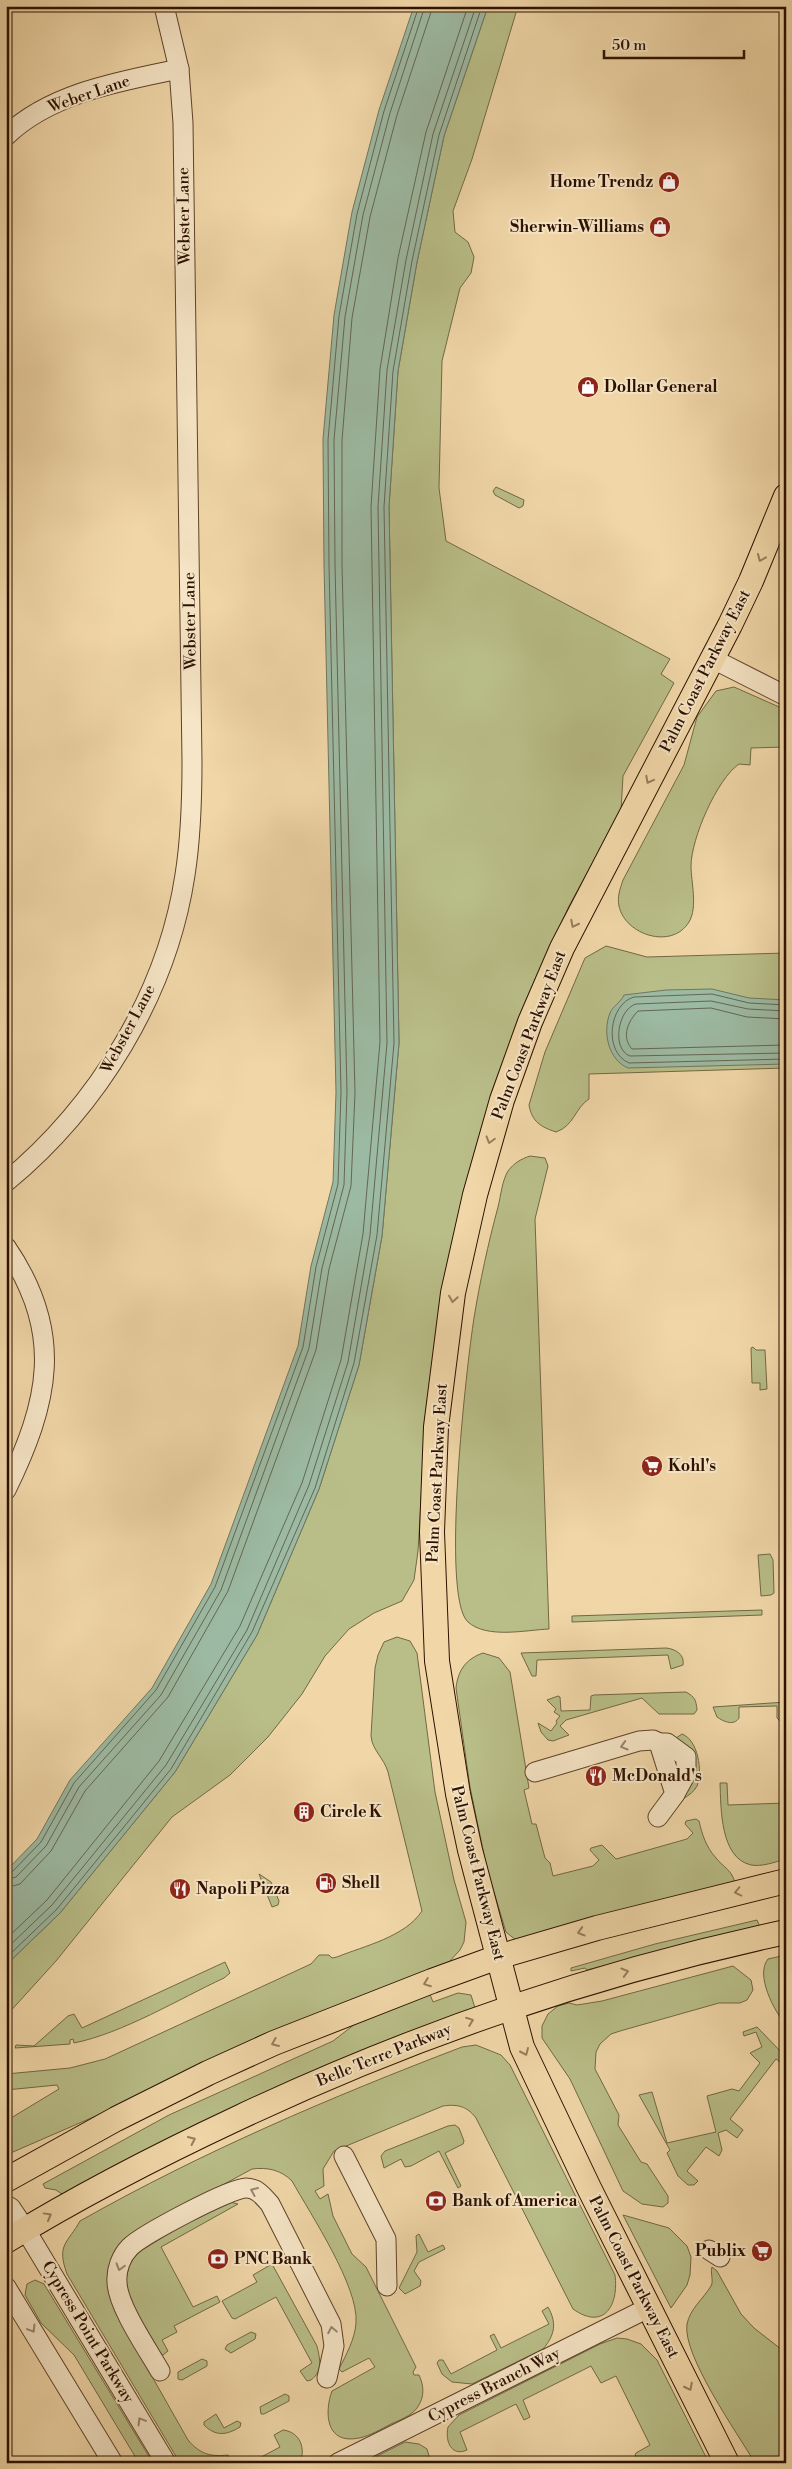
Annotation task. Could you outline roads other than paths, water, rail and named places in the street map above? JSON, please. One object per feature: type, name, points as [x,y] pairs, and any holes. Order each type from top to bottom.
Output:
[{"type":"main road","name":"Palm Coast Parkway East","points":[[727,2463],[584,2179],[522,2047],[470,1850],[458,1794],[436,1642],[432,1562],[434,1462],[442,1370],[453,1293],[482,1165],[502,1100],[534,1013],[579,914],[712,660],[751,581],[786,496]]},
{"type":"main road","points":[[6,2180],[116,2119],[250,2054],[498,1957],[597,1928],[786,1881]]},
{"type":"main road","name":"Belle Terre Parkway","points":[[16,2235],[124,2174],[272,2102],[370,2059],[511,2006],[693,1954],[786,1932]]},
{"type":"street","name":"Webster Lane","points":[[6,1182],[38,1154],[68,1123],[91,1094],[121,1048],[146,1000],[165,952],[185,876],[191,822],[192,762],[183,123],[179,68],[164,6]]},
{"type":"street","name":"Weber Lane","points":[[6,136],[34,114],[77,95],[122,81],[179,68]]},
{"type":"street","points":[[712,660],[786,696]]},
{"type":"street","points":[[6,1247],[31,1288],[39,1316],[45,1352],[43,1386],[36,1418],[6,1490]]},
{"type":"street","points":[[535,1772],[639,1742],[654,1740],[659,1743],[668,1743],[686,1758],[686,1774],[658,1818]]},
{"type":"street","points":[[344,2156],[386,2239],[387,2286]]},
{"type":"street","points":[[160,2371],[120,2298],[116,2282],[122,2259],[137,2241],[222,2195],[246,2188],[259,2192],[270,2204],[327,2312],[334,2346],[327,2378]]},
{"type":"street","name":"Cypress Point Parkway","points":[[6,2205],[11,2208],[16,2235],[166,2463]]},
{"type":"street","points":[[6,2287],[113,2463]]},
{"type":"street","name":"Cypress Branch Way","points":[[338,2463],[650,2307]]},
{"type":"water","points":[[414,6],[488,6],[444,136],[417,262],[398,371],[389,507],[399,1043],[382,1236],[359,1365],[319,1489],[257,1635],[175,1772],[60,1913],[6,1965],[6,1871],[37,1839],[70,1780],[152,1688],[211,1584],[298,1346],[311,1266],[333,1182],[336,1092],[324,565],[323,439],[334,315],[352,212],[379,110]]},
{"type":"water","points":[[712,989],[749,998],[786,1000],[786,1064],[628,1068],[616,1059],[607,1037],[608,1021],[611,1011],[624,995],[666,990]]},
{"type":"place","name":"Home Trendz","points":[[669,182]]},
{"type":"place","name":"Sherwin-Williams","points":[[660,227]]},
{"type":"place","name":"Dollar General","points":[[588,387]]},
{"type":"place","name":"Kohl's","points":[[652,1466]]},
{"type":"place","name":"McDonald's","points":[[596,1776]]},
{"type":"place","name":"Circle K","points":[[304,1812]]},
{"type":"place","name":"Shell","points":[[326,1883]]},
{"type":"place","name":"Napoli Pizza","points":[[180,1889]]},
{"type":"place","name":"Bank of America","points":[[436,2201]]},
{"type":"place","name":"Publix","points":[[762,2251]]},
{"type":"place","name":"PNC Bank","points":[[218,2259]]}]
